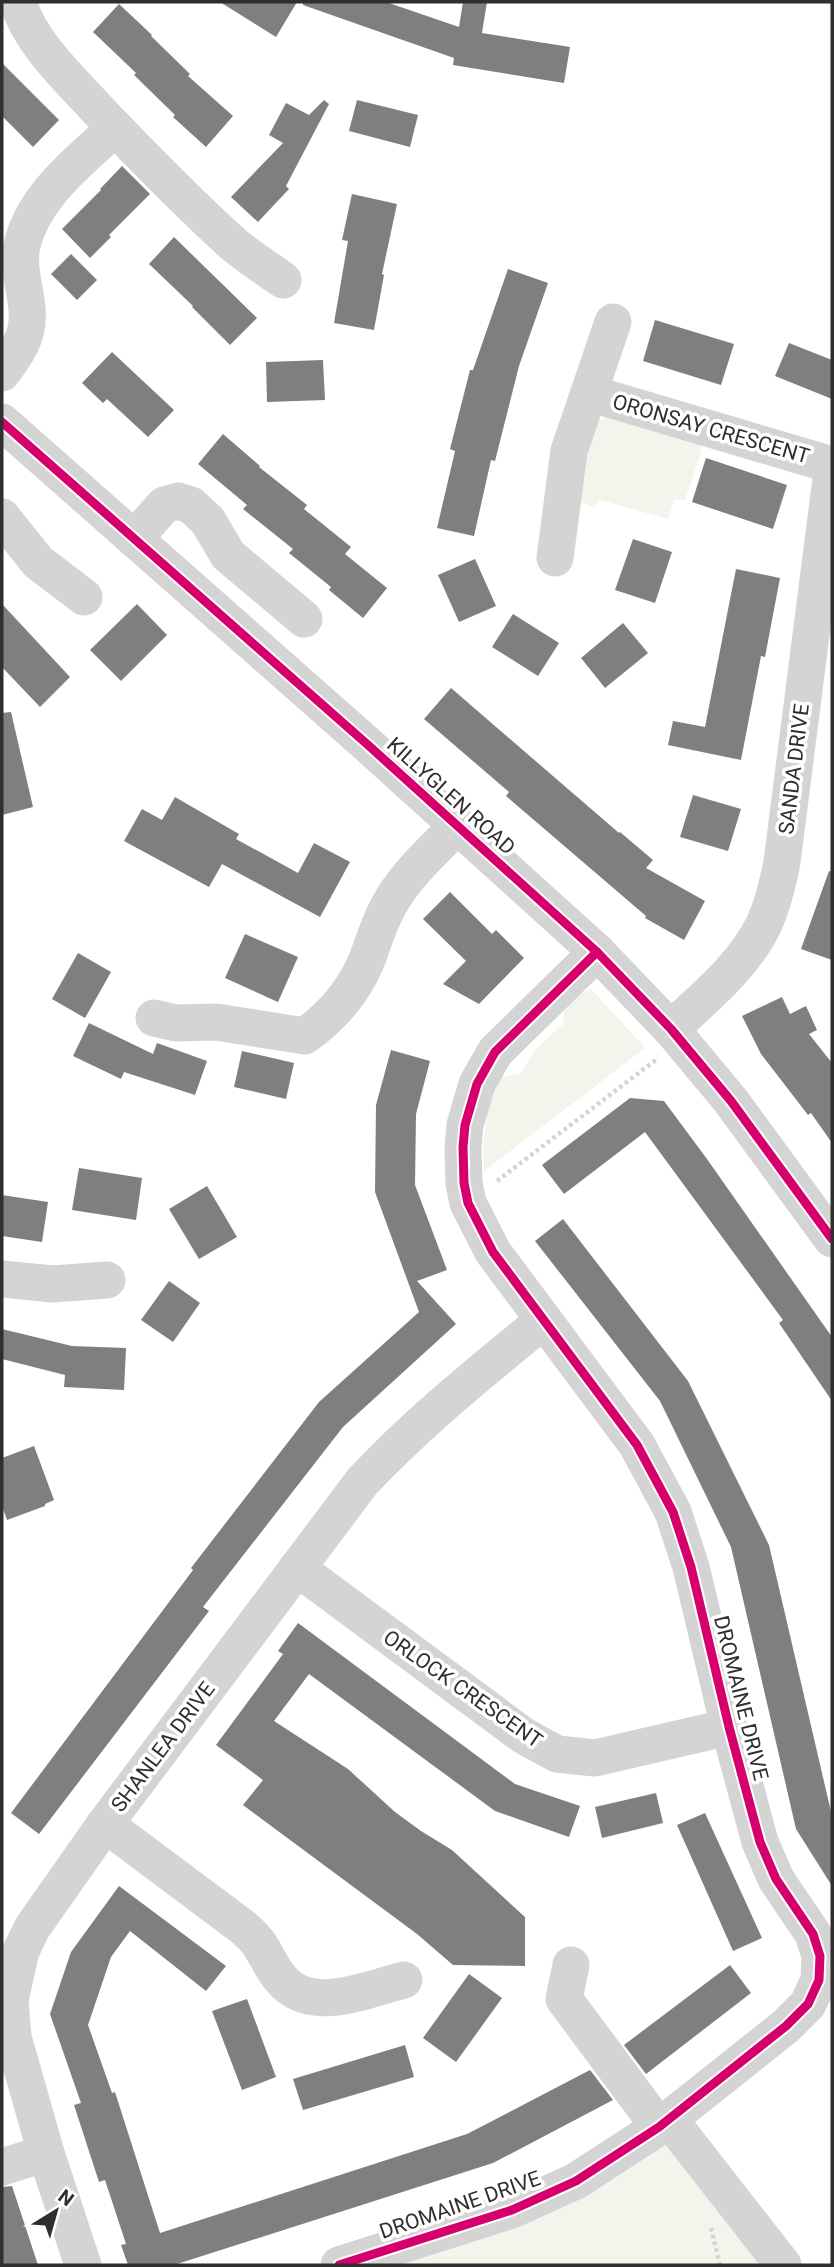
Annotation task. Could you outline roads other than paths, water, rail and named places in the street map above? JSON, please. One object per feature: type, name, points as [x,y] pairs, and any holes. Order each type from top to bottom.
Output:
[{"type":"street","points":[[18,2],[34,37],[115,128],[233,243],[283,280]]},
{"type":"street","points":[[2,373],[21,345],[28,322],[29,311],[21,270],[21,248],[27,229],[38,209],[62,178],[115,128]]},
{"type":"street","name":"ORONSAY CRESCENT","points":[[555,558],[569,451],[613,322]]},
{"type":"street","name":"ORONSAY CRESCENT","points":[[589,393],[832,465]]},
{"type":"street","name":"KILLYGLEN ROAD","points":[[2,422],[597,951],[676,1035],[731,1101],[832,1239]]},
{"type":"street","name":"SANDA DRIVE","points":[[676,1035],[754,943],[776,892],[817,718],[832,471]]},
{"type":"street","points":[[134,539],[163,505],[178,501],[191,505],[208,521],[228,555],[304,619]]},
{"type":"street","points":[[2,517],[38,562],[84,597]]},
{"type":"street","points":[[154,1018],[176,1023],[216,1022],[305,1036],[337,1010],[365,963],[388,905],[403,884],[458,825]]},
{"type":"street","name":"DROMAINE DRIVE","points":[[339,2265],[512,2210],[576,2180],[664,2123],[786,2026],[808,2004],[820,1980],[820,1956],[813,1934],[776,1879],[760,1842],[691,1567],[673,1512],[637,1445],[493,1252],[468,1203],[464,1183],[463,1147],[465,1125],[477,1084],[495,1052],[597,951]]},
{"type":"street","points":[[2,1279],[53,1284],[107,1280]]},
{"type":"street","name":"SHANLEA DRIVE","points":[[83,2265],[46,2153],[13,2037],[10,2000],[13,1980],[21,1951],[32,1928],[105,1824],[362,1482],[435,1411],[544,1320]]},
{"type":"street","name":"ORLOCK CRESCENT","points":[[297,1568],[524,1736],[557,1754],[595,1758],[729,1727]]},
{"type":"street","points":[[105,1824],[244,1928],[258,1943],[280,1979],[292,1991],[311,1998],[328,1999],[404,1980]]},
{"type":"street","points":[[571,1965],[564,1999],[783,2265]]},
{"type":"street","points":[[2,2167],[46,2153]]}]
